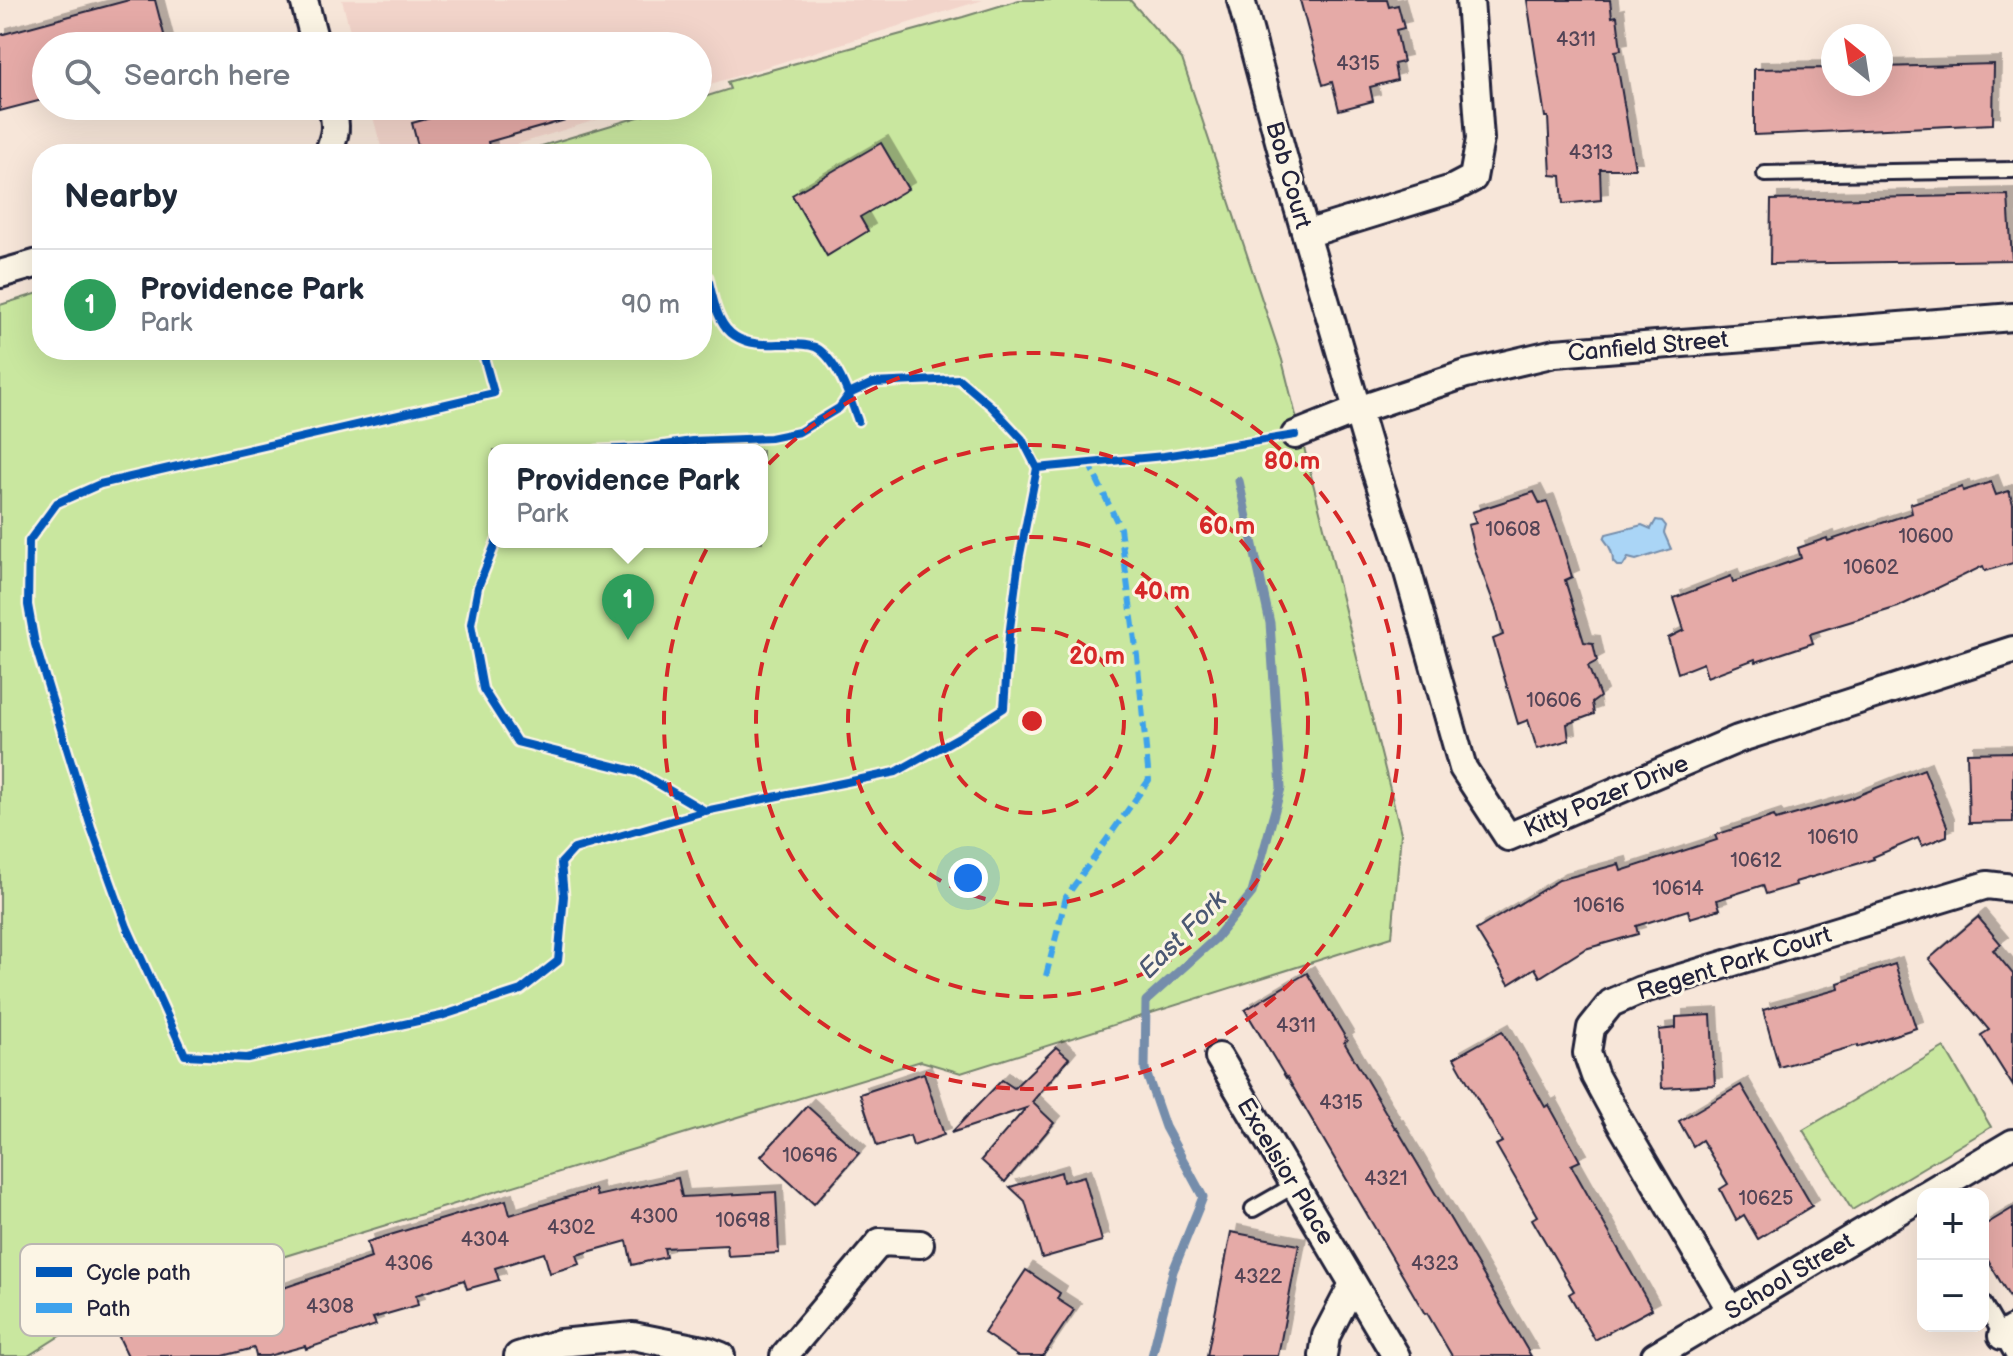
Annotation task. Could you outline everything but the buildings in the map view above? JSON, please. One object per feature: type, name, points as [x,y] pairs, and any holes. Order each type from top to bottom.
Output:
[{"type":"street","points":[[304,0],[312,32]]},
{"type":"street","name":"Bob Court","points":[[1241,0],[1341,350]]},
{"type":"street","points":[[1306,234],[1452,189],[1473,178],[1480,139],[1470,0]]},
{"type":"street","points":[[332,144],[336,134],[335,120]]},
{"type":"street","points":[[0,274],[32,265]]},
{"type":"street","name":"Canfield Street","points":[[1295,435],[1466,374],[1555,353],[2013,317]]},
{"type":"street","name":"Kitty Pozer Drive","points":[[1341,350],[1463,768],[1508,837],[1738,739],[2013,650]]},
{"type":"street","name":"Regent Park Court","points":[[1731,1311],[1595,1076],[1587,1053],[1591,1028],[1611,1003],[1641,990],[1987,885],[2013,888]]},
{"type":"street","name":"Excelsior Place","points":[[1219,1057],[1396,1356]]},
{"type":"street","name":"School Street","points":[[1937,1188],[2013,1143]]},
{"type":"street","name":"School Street","points":[[1655,1356],[1917,1200]]},
{"type":"street","points":[[784,1356],[880,1242],[920,1244]]},
{"type":"street","points":[[1323,1356],[1326,1336],[1353,1284]]},
{"type":"street","points":[[518,1356],[560,1343],[633,1336],[721,1356]]},
{"type":"lane","points":[[1765,174],[2013,170]]},
{"type":"lane","points":[[1253,1209],[1295,1185]]},
{"type":"lane","points":[[1989,1312],[2009,1340]]},
{"type":"shaded area","points":[[342,0],[983,0],[712,84],[712,32],[350,32]]},
{"type":"shaded area","points":[[374,120],[596,120],[518,144],[380,144]]},
{"type":"green space","points":[[1019,0],[1130,0],[1182,59],[1282,360],[1401,833],[1392,937],[961,1073],[921,1061],[284,1256],[284,1244],[20,1244],[20,1336],[60,1336],[28,1356],[0,1356],[0,305],[32,295],[32,360],[712,360],[712,144],[548,144],[628,120],[712,120],[712,95],[730,89],[727,82]]},
{"type":"green space","points":[[1944,1047],[1991,1127],[1852,1210],[1803,1130]]},
{"type":"water","points":[[1656,520],[1666,526],[1664,533],[1671,549],[1636,560],[1628,558],[1623,566],[1617,566],[1604,539],[1606,534],[1642,525],[1651,529]]},
{"type":"waterway","name":"East Fork","points":[[1152,1356],[1173,1271],[1203,1197],[1165,1127],[1145,1069],[1146,1001],[1216,938],[1252,893],[1281,788],[1270,623],[1239,481]]},
{"type":"marked path","points":[[1046,976],[1066,897],[1149,780],[1120,528],[1089,463]]},
{"type":"cycle path","points":[[712,292],[720,319],[735,336],[760,344],[806,345],[823,352],[842,380],[858,421]]},
{"type":"cycle path","points":[[485,360],[494,393],[100,484],[57,503],[29,541],[28,605],[35,644],[91,827],[127,927],[185,1055],[247,1058],[441,1016],[521,990],[558,961],[564,896],[561,863],[574,849],[705,811]]},
{"type":"cycle path","points":[[671,444],[770,438],[799,432],[839,408],[849,394],[873,383],[959,379],[992,407],[1022,439],[1037,468]]},
{"type":"cycle path","points":[[494,548],[478,587],[471,624],[483,689],[517,742],[638,772],[705,811],[896,772],[1004,708],[1019,560],[1037,468],[1164,456],[1295,435]]},
{"type":"place","name":"Providence Park","points":[[628,640]]}]
